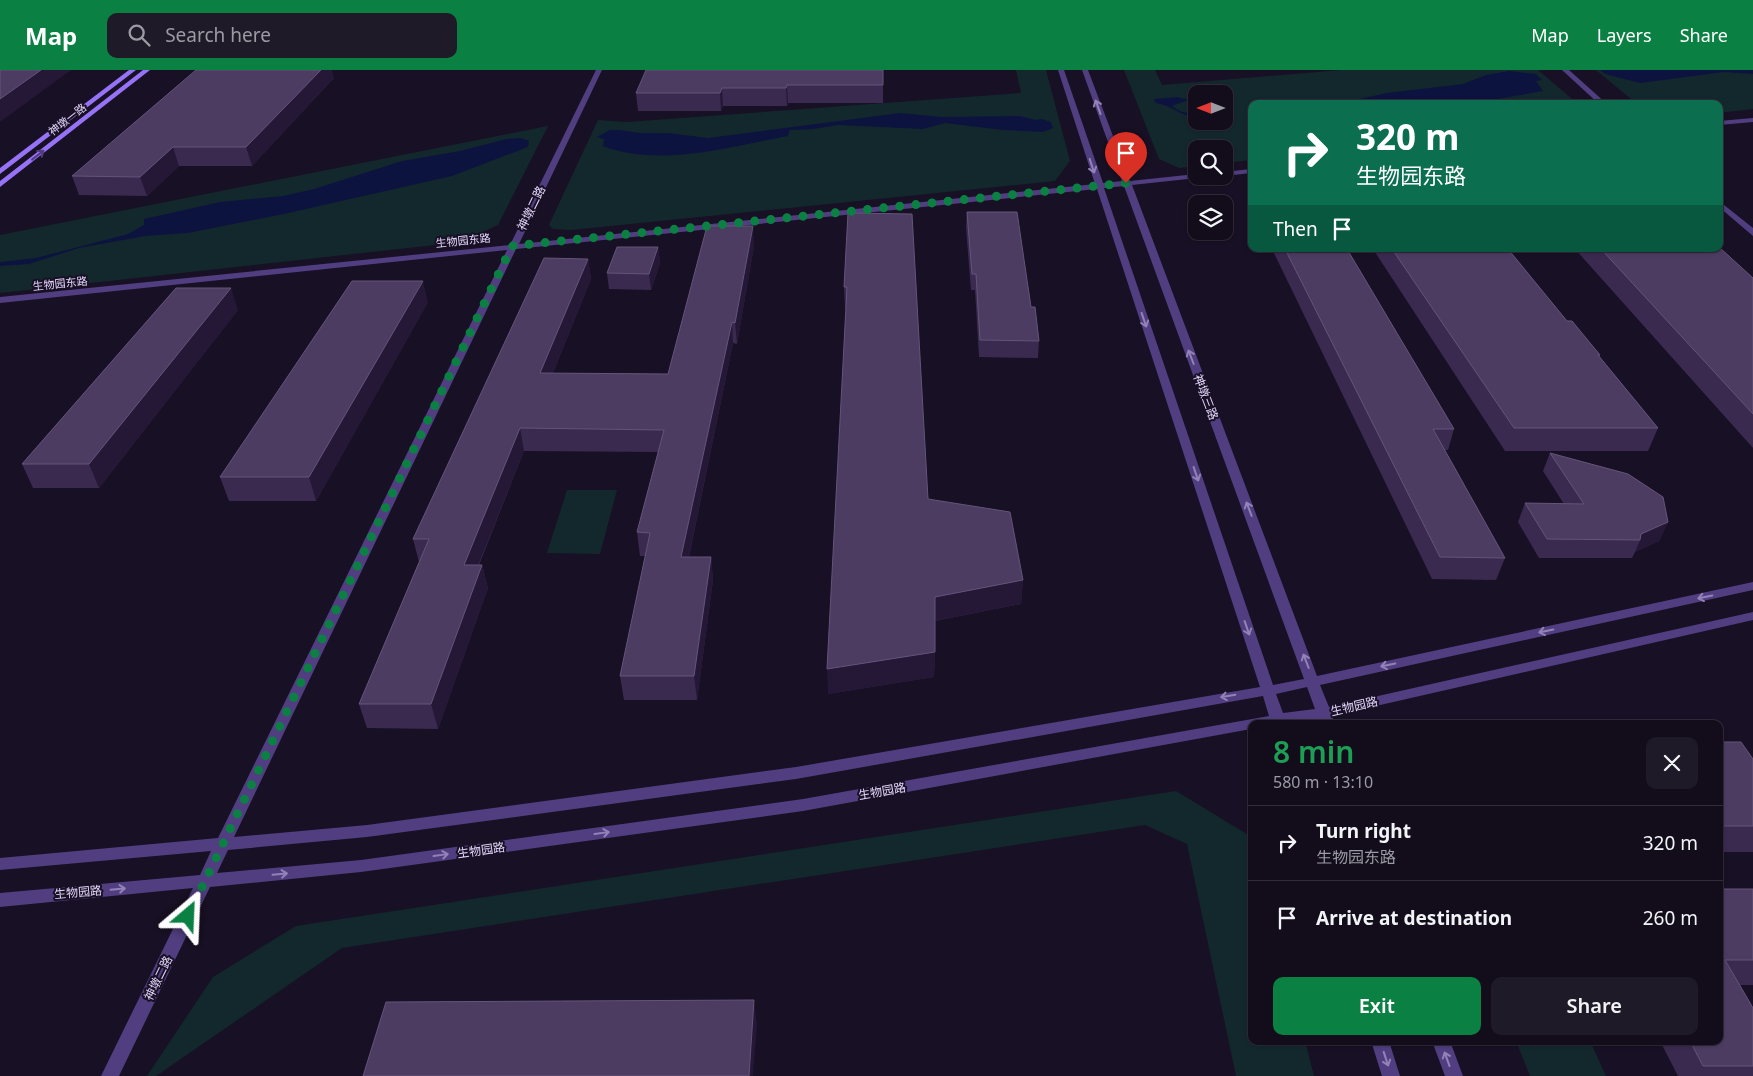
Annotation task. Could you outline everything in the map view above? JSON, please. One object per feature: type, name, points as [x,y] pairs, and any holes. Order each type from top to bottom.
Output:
[{"type":"main road","name":"神墩一路","points":[[0,172],[133,70]]},
{"type":"main road","name":"神墩一路","points":[[0,185],[147,70]]},
{"type":"street","name":"神墩二路","points":[[110,1076],[599,70]]},
{"type":"street","points":[[1061,70],[1278,720]]},
{"type":"street","name":"神墩三路","points":[[1085,70],[1314,681],[1326,718]]},
{"type":"street","points":[[1565,70],[1599,100]]},
{"type":"street","points":[[1723,123],[1753,120]]},
{"type":"street","points":[[1233,173],[1248,171]]},
{"type":"street","name":"生物园东路","points":[[0,300],[1188,177]]},
{"type":"street","points":[[1723,207],[1753,233]]},
{"type":"street","points":[[0,864],[367,831],[796,774],[1314,681],[1753,586]]},
{"type":"street","name":"生物园路","points":[[1294,720],[1326,718],[1753,616]]},
{"type":"street","name":"生物园路","points":[[0,900],[361,866],[803,805],[1248,726]]},
{"type":"street","points":[[1381,1045],[1391,1076]]},
{"type":"street","points":[[1442,1045],[1454,1076]]},
{"type":"green space","points":[[1016,70],[1046,70],[1070,161],[1055,181],[571,230],[553,229],[549,225],[598,120],[627,122],[1021,93]]},
{"type":"green space","points":[[1124,70],[1155,70],[1162,85],[1341,70],[1538,70],[1573,100],[1248,100],[1248,160],[1233,162],[1233,140],[1188,140],[1188,167],[1179,168],[1159,159]]},
{"type":"green space","points":[[1596,70],[1753,70],[1753,109],[1723,113],[1723,100],[1632,100]]},
{"type":"green space","points":[[548,126],[498,225],[467,239],[444,244],[0,293],[0,235]]},
{"type":"green space","points":[[567,490],[617,490],[600,554],[547,553]]},
{"type":"green space","points":[[1176,791],[1248,835],[1248,1045],[1306,1045],[1314,1076],[1236,1076],[1187,844],[1145,825],[342,948],[156,1076],[147,1076],[213,977],[296,926]]},
{"type":"green space","points":[[1518,1045],[1592,1045],[1606,1076],[1530,1076]]},
{"type":"shaded area","points":[[1600,70],[1753,70],[1753,74],[1724,72],[1640,83],[1605,74]]},
{"type":"shaded area","points":[[1509,71],[1536,74],[1542,80],[1536,81],[1543,91],[1492,100],[1356,100],[1386,93],[1463,84],[1486,75]]},
{"type":"shaded area","points":[[1178,97],[1188,100],[1172,106],[1182,112],[1188,113],[1188,116],[1156,103],[1154,99]]},
{"type":"shaded area","points":[[900,113],[942,117],[1020,116],[1051,122],[1053,128],[1043,132],[1002,130],[945,123],[923,129],[838,125],[790,130],[788,136],[696,153],[671,155],[625,152],[603,146],[604,139],[597,137],[610,130],[620,130],[708,138]]},
{"type":"shaded area","points":[[521,138],[529,141],[528,147],[452,176],[284,214],[188,233],[145,236],[79,248],[29,264],[0,266],[0,262],[36,258],[128,234],[144,225],[144,219],[220,202],[283,196],[314,189],[402,161],[460,151],[506,139]]},
{"type":"building","points":[[0,70],[41,70],[0,99]]},
{"type":"building","points":[[196,70],[321,70],[246,147],[173,147],[140,177],[72,176]]},
{"type":"building","points":[[646,70],[883,70],[883,85],[787,85],[786,88],[722,88],[720,93],[636,93]]},
{"type":"building","points":[[967,212],[1017,212],[1031,307],[1035,307],[1039,341],[980,340],[976,274],[972,274]]},
{"type":"building","points":[[848,213],[912,214],[928,499],[1010,512],[1023,580],[935,597],[935,652],[827,669],[847,287],[844,287]]},
{"type":"building","points":[[707,226],[753,226],[735,323],[732,322],[681,557],[711,557],[694,676],[620,676],[650,533],[637,532],[664,430],[520,428],[464,565],[482,565],[431,704],[359,704],[429,539],[413,539],[544,258],[588,259],[540,373],[668,374]]},
{"type":"building","points":[[617,247],[658,247],[649,274],[607,273]]},
{"type":"building","points":[[1723,251],[1753,278],[1753,414],[1604,252]]},
{"type":"building","points":[[1287,252],[1349,252],[1454,429],[1433,429],[1505,558],[1440,557]]},
{"type":"building","points":[[1394,252],[1510,252],[1567,321],[1572,321],[1658,428],[1514,428]]},
{"type":"building","points":[[352,281],[423,281],[309,477],[220,477]]},
{"type":"building","points":[[176,288],[231,288],[89,464],[22,464]]},
{"type":"building","points":[[1550,453],[1628,474],[1663,497],[1668,522],[1641,534],[1640,540],[1547,539],[1525,503],[1584,504]]},
{"type":"building","points":[[1723,742],[1741,742],[1753,759],[1753,826],[1723,826]]},
{"type":"building","points":[[1723,889],[1753,889],[1753,960],[1725,960],[1753,1008],[1753,1066],[1703,1066],[1692,1045],[1723,1045]]},
{"type":"building","points":[[754,1000],[749,1076],[363,1076],[386,1002]]},
{"type":"route","points":[[188,916],[512,246],[1126,183]]}]
